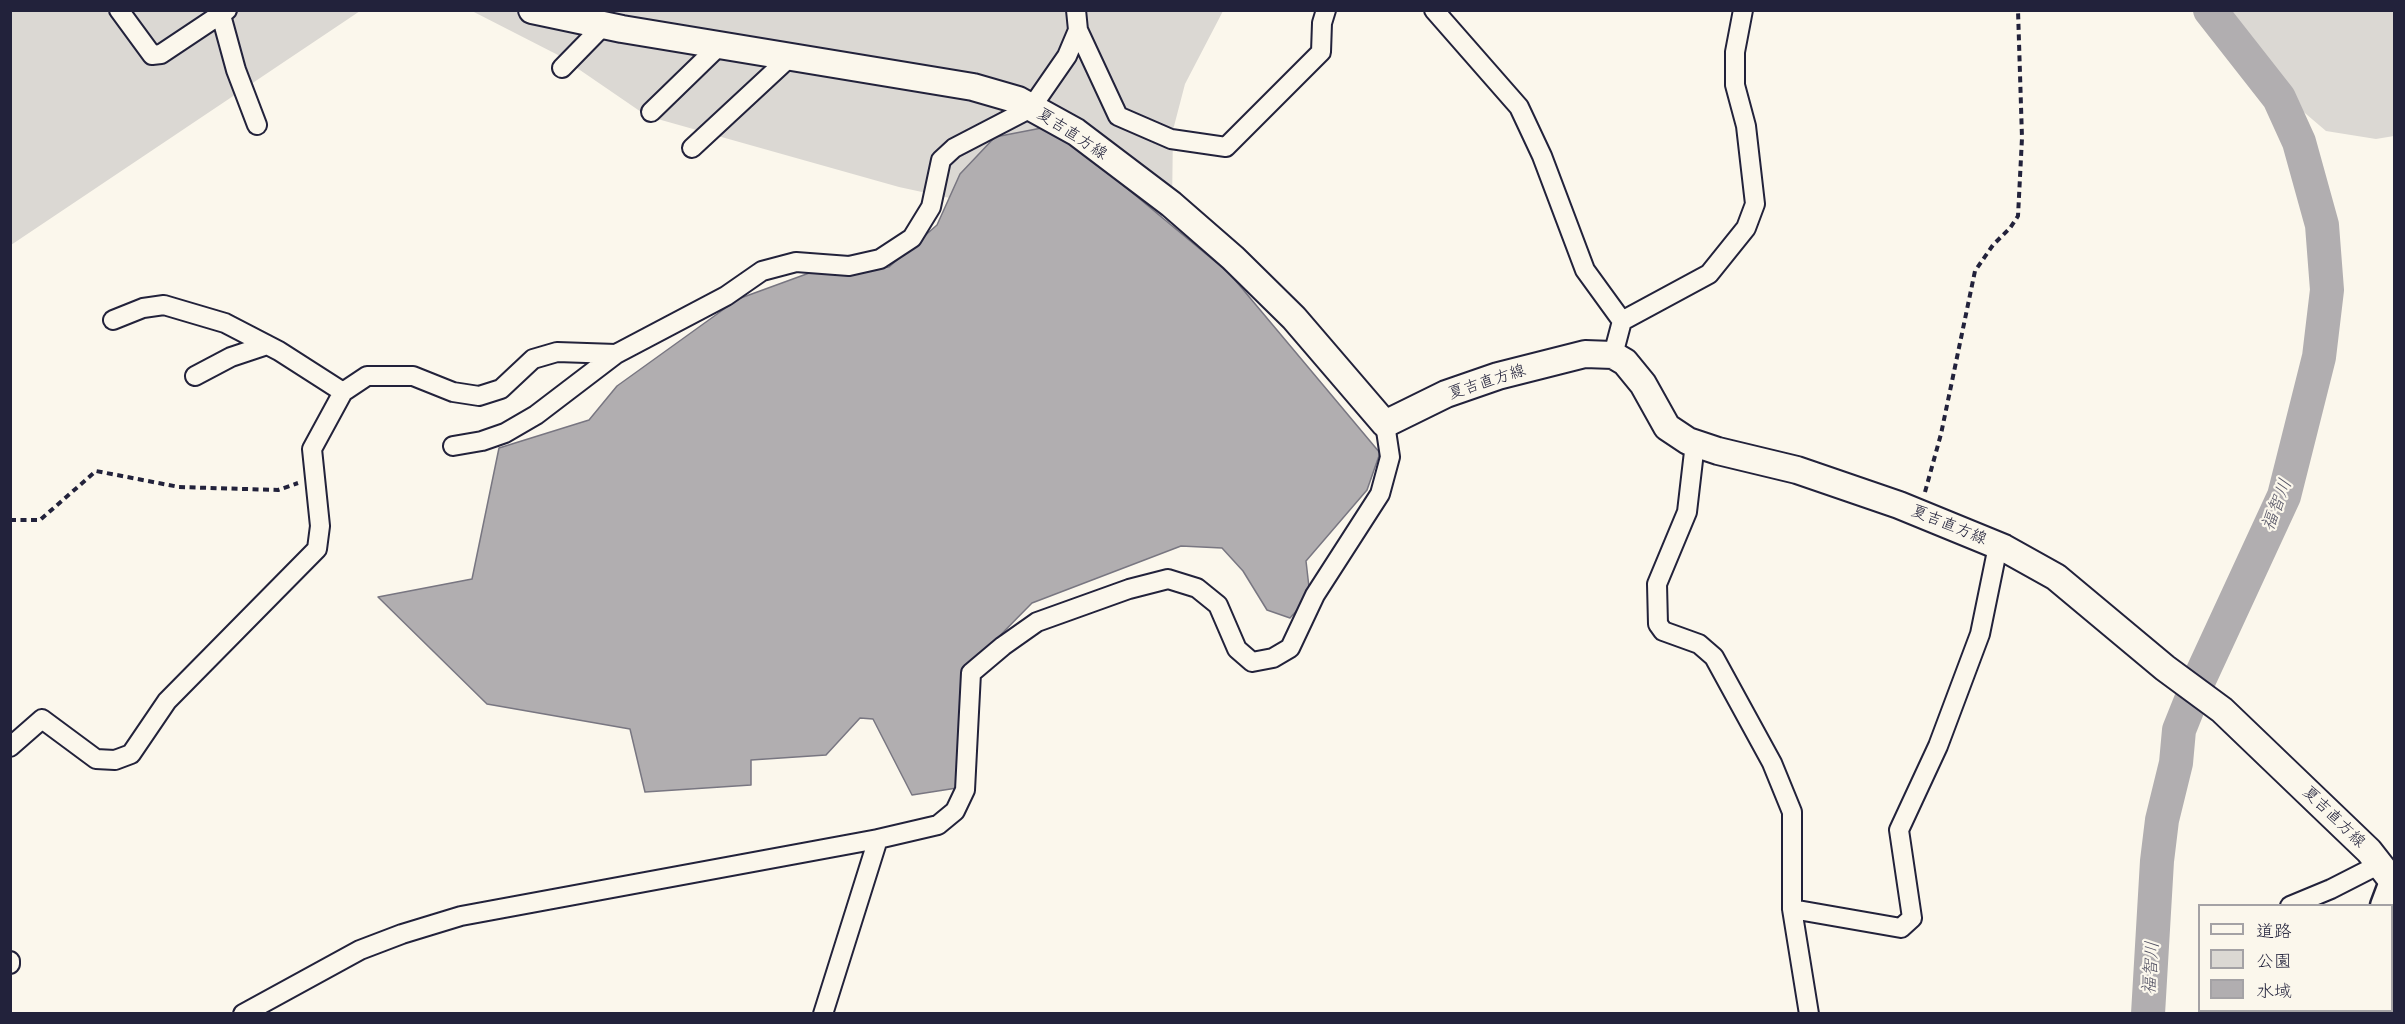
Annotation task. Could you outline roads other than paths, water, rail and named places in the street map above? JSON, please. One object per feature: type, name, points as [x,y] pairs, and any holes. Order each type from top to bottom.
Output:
[{"type":"main road","name":"夏吉直方線","points":[[540,11],[604,26],[973,87],[1018,100],[1076,132],[1171,204],[1233,258],[1293,318],[1384,424],[1446,394],[1498,376],[1585,354],[1613,355],[1625,362],[1643,384],[1667,427],[1695,443],[1797,470],[1920,513],[1998,546],[2056,577],[2165,668],[2222,710],[2369,851],[2391,878]]},
{"type":"main road","points":[[2385,904],[2391,878]]},
{"type":"street","points":[[119,10],[153,56],[161,54],[224,13],[236,70],[257,125]]},
{"type":"street","points":[[1076,10],[1078,30],[1118,116],[1171,139],[1226,147],[1321,52],[1322,23],[1326,10]]},
{"type":"street","points":[[1434,10],[1520,108],[1542,156],[1585,270],[1622,321]]},
{"type":"street","points":[[1613,355],[1622,321],[1708,274],[1746,228],[1755,204],[1746,126],[1735,85],[1735,52],[1743,10]]},
{"type":"street","points":[[562,68],[604,26]]},
{"type":"street","points":[[453,446],[482,441],[505,433],[536,415],[616,354],[726,296],[762,271],[796,262],[849,266],[880,259],[912,238],[931,207],[941,160],[954,148],[1031,108],[1067,56],[1078,30]]},
{"type":"street","points":[[651,111],[720,45]]},
{"type":"street","points":[[692,148],[790,57]]},
{"type":"street","points":[[113,321],[143,308],[164,305],[225,323],[267,345],[342,392]]},
{"type":"street","points":[[195,376],[231,357],[267,345]]},
{"type":"street","points":[[10,747],[42,719],[96,759],[115,760],[131,754],[167,701],[316,549],[320,526],[312,449],[342,392],[367,376],[413,376],[453,392],[479,396],[501,389],[533,359],[557,352],[616,354]]},
{"type":"street","points":[[243,1014],[360,950],[461,916],[938,825],[955,811],[965,790],[971,673],[1037,622],[1129,589],[1168,579],[1197,588],[1218,605],[1237,649],[1252,662],[1273,658],[1290,648],[1315,595],[1380,494],[1390,457],[1384,424]]},
{"type":"street","points":[[1695,443],[1687,512],[1657,584],[1658,624],[1663,632],[1699,644],[1714,657],[1772,763],[1792,812],[1792,909],[1809,1014]]},
{"type":"street","points":[[1792,909],[1901,928],[1912,918],[1899,830],[1938,746],[1980,634],[1998,546]]},
{"type":"street","points":[[823,1014],[878,838]]},
{"type":"street","points":[[2295,904],[2331,889],[2391,878]]},
{"type":"water","points":[[1052,126],[1230,274],[1380,453],[1367,490],[1306,561],[1310,596],[1290,618],[1267,610],[1243,571],[1222,548],[1181,546],[1032,603],[965,671],[957,788],[912,795],[873,719],[860,718],[826,755],[751,760],[751,785],[645,792],[630,729],[487,704],[378,597],[472,579],[499,448],[589,420],[617,386],[738,299],[812,272],[889,267],[937,225],[960,174],[995,137]]},
{"type":"waterway","name":"福智川","points":[[2148,1014],[2157,861],[2162,820],[2176,763],[2179,730],[2199,680],[2284,496],[2319,357],[2327,290],[2322,225],[2299,142],[2279,98],[2210,10]]}]
